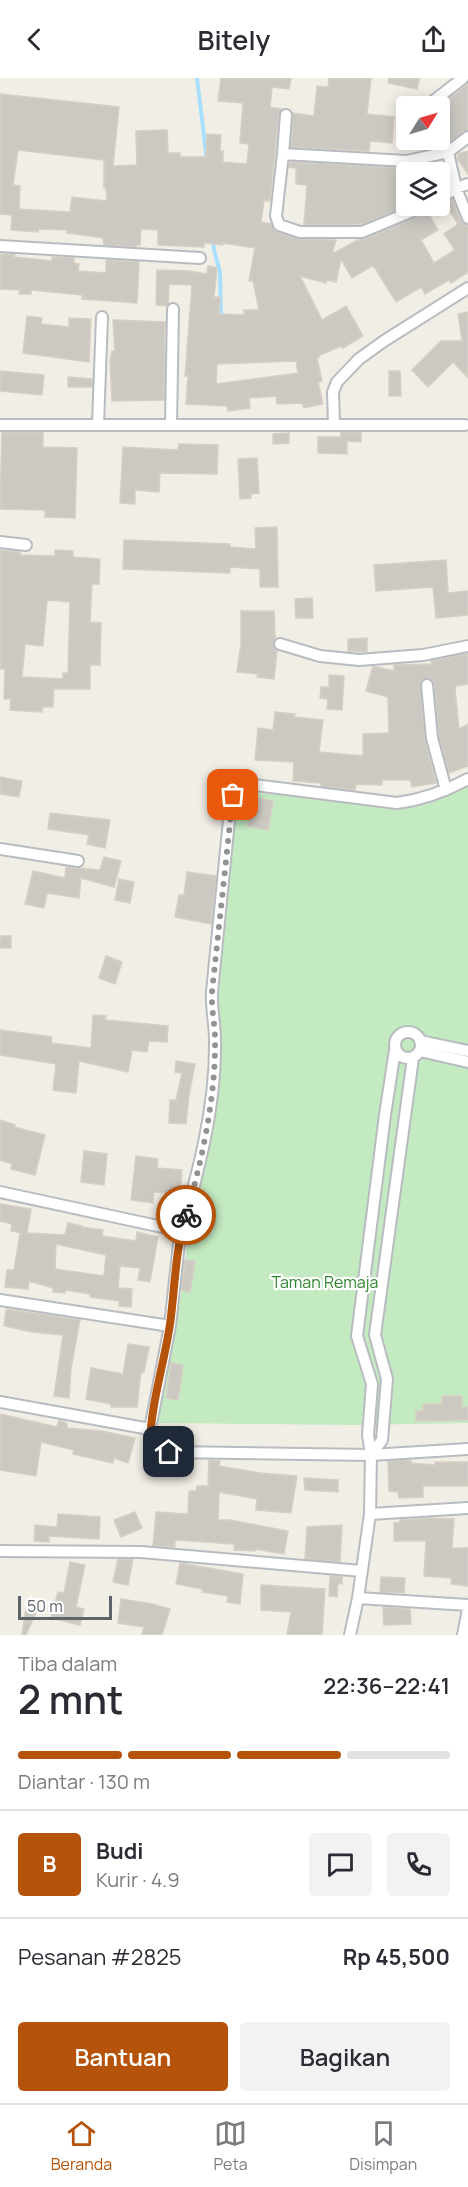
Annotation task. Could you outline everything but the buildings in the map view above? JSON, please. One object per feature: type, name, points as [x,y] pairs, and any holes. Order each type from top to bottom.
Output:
[{"type":"street","points":[[439,96],[463,78]]},
{"type":"street","points":[[286,115],[277,222],[284,228],[315,233],[362,232],[401,216]]},
{"type":"street","points":[[283,154],[407,161],[448,152],[468,137]]},
{"type":"street","points":[[448,152],[456,188],[468,218]]},
{"type":"street","points":[[450,192],[468,184]]},
{"type":"street","points":[[0,246],[200,258]]},
{"type":"street","points":[[334,424],[333,392],[337,382],[359,359],[468,288]]},
{"type":"street","points":[[171,424],[173,309]]},
{"type":"street","points":[[98,424],[102,317]]},
{"type":"street","points":[[0,424],[465,425]]},
{"type":"street","points":[[0,542],[26,545]]},
{"type":"street","points":[[280,644],[320,656],[359,660],[423,655],[468,646]]},
{"type":"street","points":[[427,686],[432,738],[446,789]]},
{"type":"street","points":[[468,779],[409,802],[396,803],[254,785],[240,786],[233,795],[212,992],[211,1011],[216,1046],[212,1089],[198,1176],[180,1234],[170,1326],[150,1429],[150,1447],[169,1452],[371,1455],[468,1449]]},
{"type":"street","points":[[0,849],[78,861]]},
{"type":"street","points":[[350,1635],[358,1598],[370,1514],[371,1455],[368,1435],[372,1384],[357,1336],[396,1039],[404,1032],[414,1034],[417,1050],[375,1335],[387,1379],[382,1440],[371,1455]]},
{"type":"street","points":[[395,1050],[403,1058],[417,1050],[468,1051]]},
{"type":"street","points":[[417,1050],[468,1062]]},
{"type":"street","points":[[0,1192],[167,1228],[180,1234]]},
{"type":"street","points":[[0,1300],[170,1326]]},
{"type":"street","points":[[0,1402],[150,1429]]},
{"type":"street","points":[[370,1514],[468,1508]]},
{"type":"street","points":[[0,1551],[141,1552],[362,1571]]},
{"type":"street","points":[[358,1598],[468,1607],[463,1635]]},
{"type":"green space","name":"Taman Remaja","points":[[468,774],[468,1423],[358,1425],[156,1423],[181,1294],[200,1142],[212,1068],[218,996],[215,894],[239,793],[407,799]]},
{"type":"waterway","points":[[197,78],[207,161]]},
{"type":"waterway","points":[[213,240],[220,272],[221,318]]},
{"type":"way so far","points":[[186,1215],[198,1176],[212,1089],[216,1046],[211,1011],[212,992],[233,795]]},
{"type":"route","points":[[169,1452],[150,1447],[150,1429],[170,1326],[180,1234],[186,1215]]}]
